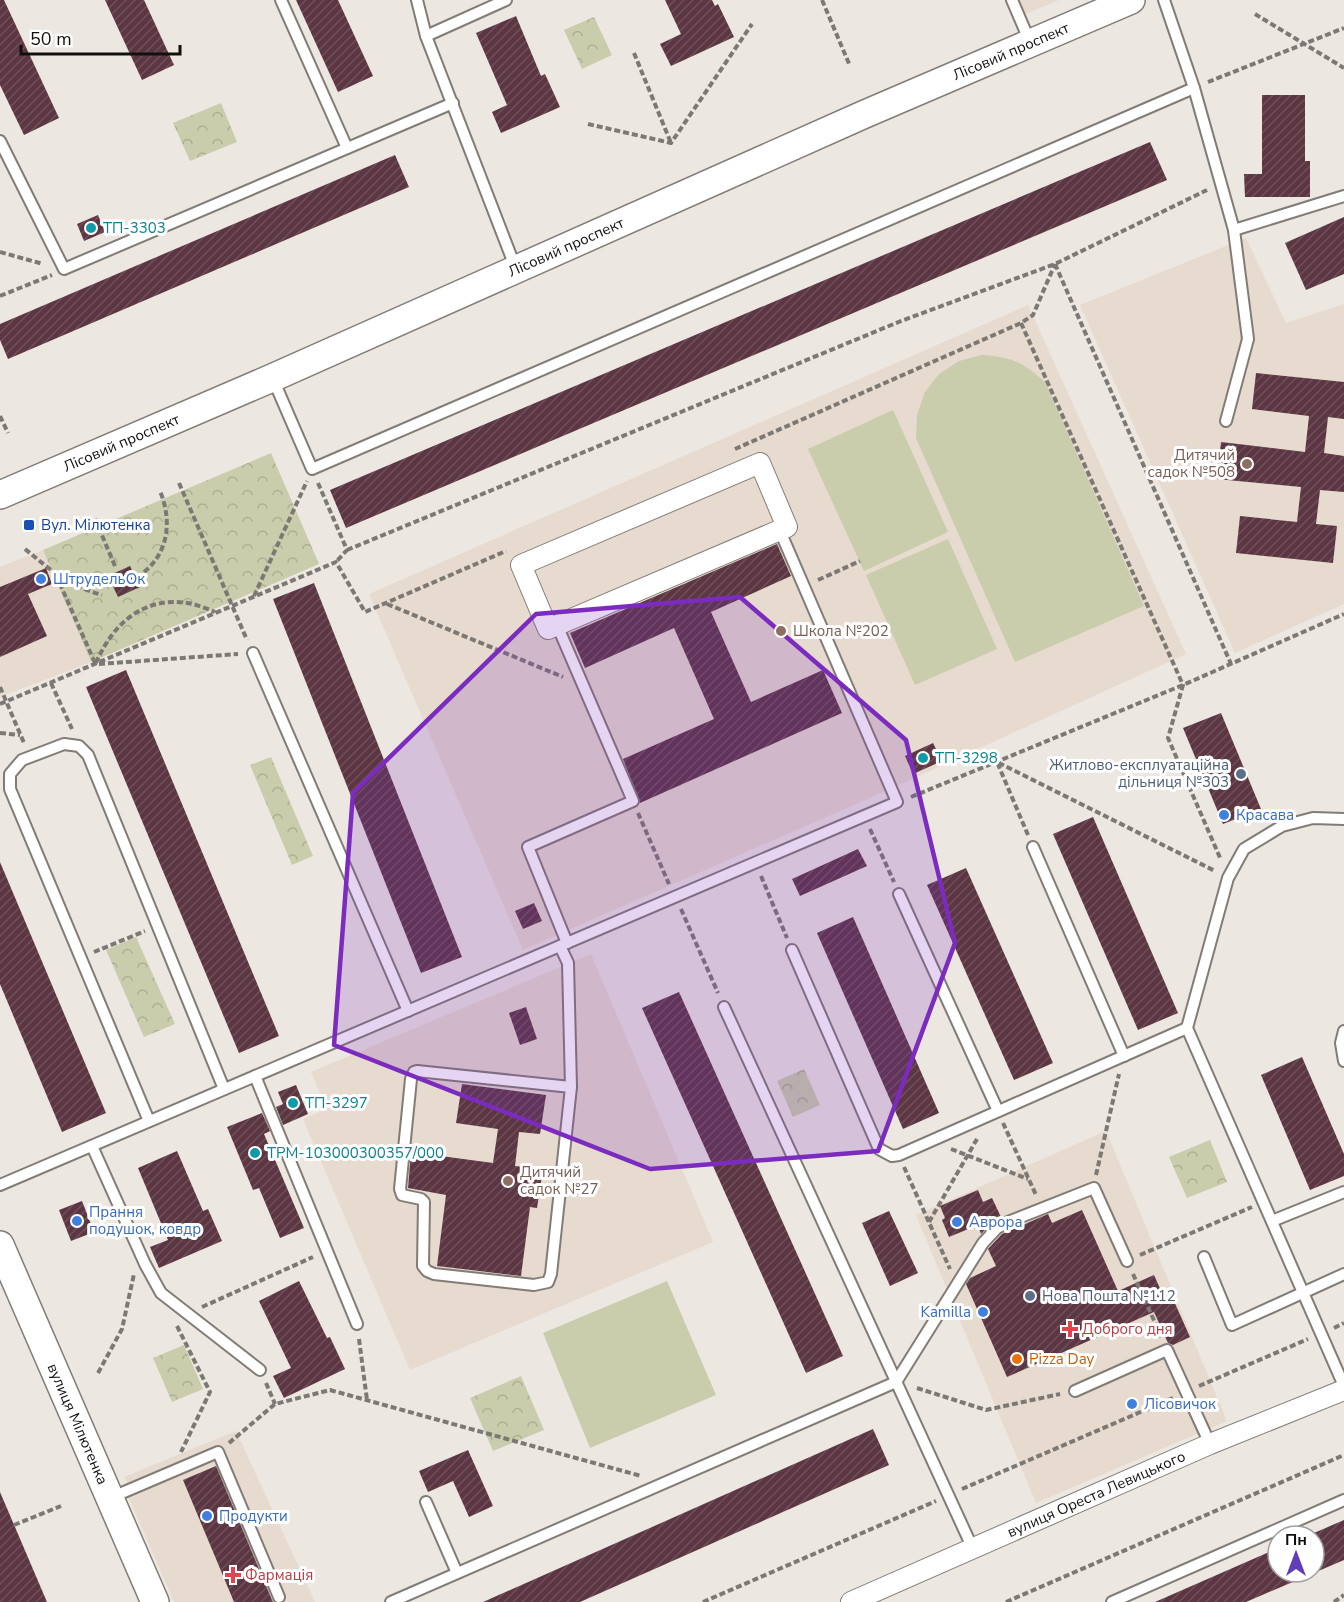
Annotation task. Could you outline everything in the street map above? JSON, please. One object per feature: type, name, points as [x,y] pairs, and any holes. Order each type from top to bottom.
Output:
[{"type":"street","name":"Лісовий проспект","points":[[0,495],[272,378],[1030,42],[1131,0]]},
{"type":"street","points":[[760,463],[788,527],[558,625],[548,629],[520,565],[760,463]]},
{"type":"street","name":"вулиця Мілютенка","points":[[0,1245],[155,1602]]},
{"type":"street","name":"вулиця Ореста Левицького","points":[[851,1602],[1210,1444],[1344,1388]]},
{"type":"lane","points":[[281,0],[347,148]]},
{"type":"lane","points":[[417,0],[426,36],[516,269]]},
{"type":"lane","points":[[426,36],[506,0]]},
{"type":"lane","points":[[1012,0],[1030,42]]},
{"type":"lane","points":[[1164,0],[1194,88],[1234,230],[1248,339],[1226,421]]},
{"type":"lane","points":[[272,378],[312,469],[1194,88]]},
{"type":"lane","points":[[0,141],[64,269],[453,103]]},
{"type":"lane","points":[[1234,230],[1344,196]]},
{"type":"lane","points":[[0,1185],[897,802],[780,531]]},
{"type":"lane","points":[[558,625],[633,801],[528,847],[568,963],[571,1088],[551,1274],[548,1282],[534,1285],[434,1274],[427,1271],[422,1259],[426,1207],[424,1202],[418,1198],[405,1197],[401,1193],[411,1079],[414,1071],[571,1088]]},
{"type":"lane","points":[[253,653],[408,1011]]},
{"type":"lane","points":[[149,1121],[10,789],[10,774],[22,760],[64,744],[79,746],[88,756],[224,1089]]},
{"type":"lane","points":[[1344,819],[1313,818],[1282,826],[1244,849],[1228,878],[1187,1028],[1344,1388]]},
{"type":"lane","points":[[1033,847],[1124,1056]]},
{"type":"lane","points":[[899,894],[998,1111]]},
{"type":"lane","points":[[792,950],[879,1149],[892,1156],[899,1155],[1187,1028]]},
{"type":"lane","points":[[724,1007],[973,1549]]},
{"type":"lane","points":[[1344,1031],[1341,1043],[1344,1061]]},
{"type":"lane","points":[[255,1076],[357,1324]]},
{"type":"lane","points":[[92,1146],[145,1264],[161,1293],[260,1370]]},
{"type":"lane","points":[[391,1602],[896,1382],[956,1284],[983,1243],[997,1228],[1094,1188],[1127,1261]]},
{"type":"lane","points":[[1272,1221],[1344,1192]]},
{"type":"lane","points":[[1204,1257],[1232,1325],[1344,1274]]},
{"type":"lane","points":[[1075,1391],[1167,1350],[1210,1444]]},
{"type":"lane","points":[[110,1498],[218,1452],[279,1597]]},
{"type":"lane","points":[[1112,1602],[1344,1500]]},
{"type":"lane","points":[[426,1502],[457,1573]]},
{"type":"path","points":[[822,0],[850,66]]},
{"type":"path","points":[[1255,14],[1344,68]]},
{"type":"path","points":[[671,143],[752,24]]},
{"type":"path","points":[[1194,88],[1344,28]]},
{"type":"path","points":[[634,53],[671,143]]},
{"type":"path","points":[[588,124],[671,143]]},
{"type":"path","points":[[0,704],[336,562],[347,550],[901,321],[1055,264],[1221,183]]},
{"type":"path","points":[[0,252],[64,269]]},
{"type":"path","points":[[730,452],[1021,323],[1033,315],[1055,264]]},
{"type":"path","points":[[1055,264],[1231,664]]},
{"type":"path","points":[[0,296],[64,269]]},
{"type":"path","points":[[1021,323],[1183,685],[1168,738],[1228,878]]},
{"type":"path","points":[[0,416],[8,433]]},
{"type":"path","points":[[312,469],[347,550]]},
{"type":"path","points":[[254,596],[312,469]]},
{"type":"path","points":[[179,483],[243,631]]},
{"type":"path","points":[[144,572],[156,560],[166,537],[167,514],[160,491]]},
{"type":"path","points":[[95,519],[116,566]]},
{"type":"path","points":[[336,562],[365,612],[513,547]]},
{"type":"path","points":[[25,549],[56,575],[79,588],[102,595]]},
{"type":"path","points":[[804,587],[860,561]]},
{"type":"path","points":[[56,575],[96,664]]},
{"type":"path","points":[[96,664],[111,634],[138,610],[165,603],[192,604],[216,612]]},
{"type":"path","points":[[386,603],[583,685]]},
{"type":"path","points":[[897,802],[1183,685],[1344,614]]},
{"type":"path","points":[[96,664],[253,653]]},
{"type":"path","points":[[51,683],[79,746]]},
{"type":"path","points":[[0,687],[32,757]]},
{"type":"path","points":[[0,733],[20,735]]},
{"type":"path","points":[[997,762],[1033,847]]},
{"type":"path","points":[[997,762],[1228,878]]},
{"type":"path","points":[[633,801],[724,1007]]},
{"type":"path","points":[[864,816],[899,894]]},
{"type":"path","points":[[756,862],[792,950]]},
{"type":"path","points":[[80,958],[157,926]]},
{"type":"path","points":[[1094,1188],[1124,1056]]},
{"type":"path","points":[[998,1111],[1043,1209]]},
{"type":"path","points":[[929,1222],[969,1156],[982,1129],[983,1118]]},
{"type":"path","points":[[931,1141],[1029,1179]]},
{"type":"path","points":[[899,1155],[956,1284]]},
{"type":"path","points":[[1167,1350],[1127,1261],[1263,1202]]},
{"type":"path","points":[[187,1314],[327,1251]]},
{"type":"path","points":[[98,1373],[122,1329],[133,1275],[145,1264]]},
{"type":"path","points":[[161,1293],[210,1392],[171,1472]]},
{"type":"path","points":[[703,1602],[1344,1323]]},
{"type":"path","points":[[357,1324],[367,1400]]},
{"type":"path","points":[[260,1370],[275,1404]]},
{"type":"path","points":[[896,1382],[986,1410],[1075,1391]]},
{"type":"path","points":[[218,1452],[275,1404],[330,1390],[664,1483]]},
{"type":"path","points":[[1006,1602],[1344,1455]]},
{"type":"path","points":[[14,1525],[61,1506]]},
{"type":"path","points":[[1334,1602],[1344,1595]]},
{"type":"highlighted area","points":[[740,597],[906,740],[955,943],[878,1151],[650,1169],[334,1045],[353,793],[536,614]]},
{"type":"shaded area","points":[[1017,0],[1059,0],[1023,15]]},
{"type":"shaded area","name":"Дитячий садок №508","points":[[1246,238],[1286,323],[1344,304],[1344,604],[1235,653],[1080,305]]},
{"type":"shaded area","name":"Школа №202","points":[[1028,305],[1186,654],[890,789],[523,950],[369,594]]},
{"type":"shaded area","points":[[43,550],[91,662],[0,697],[0,567]]},
{"type":"shaded area","name":"Дитячий садок №27","points":[[591,954],[713,1242],[410,1370],[303,1119],[327,1109],[311,1072]]},
{"type":"shaded area","points":[[1106,1131],[1227,1421],[1036,1503],[916,1215]]},
{"type":"shaded area","points":[[236,1431],[315,1602],[174,1602],[128,1496],[132,1494],[124,1477]]},
{"type":"green space","points":[[594,17],[612,55],[582,69],[564,30]]},
{"type":"green space","points":[[221,103],[237,142],[190,161],[173,123]]},
{"type":"green space","points":[[982,355],[1001,357],[1016,362],[1045,382],[1144,606],[1015,662],[916,438],[917,415],[925,392],[939,374],[959,361]]},
{"type":"green space","points":[[893,410],[948,532],[864,571],[808,449]]},
{"type":"green space","points":[[271,453],[319,564],[91,662],[43,550]]},
{"type":"green space","points":[[948,539],[997,649],[915,685],[866,575]]},
{"type":"green space","points":[[271,757],[313,856],[292,865],[250,765]]},
{"type":"green space","points":[[136,937],[175,1024],[144,1037],[106,950]]},
{"type":"green space","points":[[804,1069],[820,1105],[793,1117],[777,1081]]},
{"type":"green space","points":[[1210,1140],[1227,1182],[1187,1198],[1169,1157]]},
{"type":"green space","points":[[667,1281],[716,1395],[590,1448],[543,1333]]},
{"type":"green space","points":[[184,1345],[203,1389],[172,1402],[153,1358]]},
{"type":"green space","points":[[521,1376],[544,1430],[493,1451],[470,1398]]},
{"type":"building","points":[[0,0],[4,0],[59,118],[24,135],[0,85]]},
{"type":"building","points":[[105,0],[144,0],[174,65],[142,80]]},
{"type":"building","points":[[296,0],[338,0],[373,76],[338,92]]},
{"type":"building","points":[[665,0],[712,0],[715,6],[718,4],[734,37],[671,66],[660,44],[681,34]]},
{"type":"building","points":[[516,16],[541,76],[545,74],[560,107],[501,133],[492,112],[507,105],[476,33]]},
{"type":"building","points":[[1262,95],[1305,95],[1305,161],[1310,161],[1310,197],[1245,197],[1244,174],[1262,174]]},
{"type":"building","points":[[1150,142],[1167,180],[346,528],[330,490]]},
{"type":"building","points":[[395,155],[409,187],[8,359],[0,340],[0,324]]},
{"type":"building","name":"ТП-3303","points":[[98,215],[105,232],[84,241],[77,224]]},
{"type":"building","points":[[1344,217],[1344,274],[1306,290],[1285,243]]},
{"type":"building","points":[[1256,373],[1344,382],[1344,419],[1328,417],[1324,453],[1344,456],[1344,492],[1320,490],[1316,524],[1337,526],[1333,563],[1236,553],[1240,516],[1297,522],[1301,487],[1217,479],[1221,442],[1305,452],[1309,416],[1252,409]]},
{"type":"building","points":[[777,544],[791,576],[711,612],[751,702],[823,670],[842,713],[640,803],[623,759],[714,719],[674,628],[585,668],[570,633]]},
{"type":"building","points":[[130,566],[140,587],[118,597],[108,576]]},
{"type":"building","points":[[46,568],[52,584],[28,594],[47,636],[0,657],[0,587]]},
{"type":"building","points":[[314,583],[462,957],[421,973],[273,599]]},
{"type":"building","points":[[126,670],[279,1036],[239,1053],[86,687]]},
{"type":"building","points":[[1221,713],[1261,809],[1223,824],[1183,728]]},
{"type":"building","name":"ТП-3298","points":[[933,743],[942,761],[913,774],[905,756]]},
{"type":"building","points":[[1093,817],[1178,1013],[1138,1030],[1053,834]]},
{"type":"building","points":[[858,849],[867,866],[800,896],[792,879]]},
{"type":"building","points":[[0,862],[106,1113],[62,1132],[0,984]]},
{"type":"building","points":[[966,868],[1053,1063],[1014,1080],[927,885]]},
{"type":"building","points":[[534,903],[542,921],[523,929],[515,911]]},
{"type":"building","points":[[853,917],[939,1113],[903,1129],[817,933]]},
{"type":"building","points":[[679,992],[843,1356],[806,1373],[642,1008]]},
{"type":"building","points":[[526,1007],[537,1039],[520,1045],[509,1013]]},
{"type":"building","points":[[1302,1057],[1344,1154],[1344,1176],[1310,1190],[1261,1075]]},
{"type":"building","points":[[462,1084],[546,1095],[540,1134],[519,1132],[515,1166],[543,1169],[537,1208],[530,1207],[521,1276],[437,1266],[446,1195],[408,1188],[411,1152],[493,1163],[498,1129],[456,1123]]},
{"type":"building","name":"ТП-3297","points":[[296,1085],[308,1114],[283,1125],[276,1107],[283,1104],[278,1092]]},
{"type":"building","points":[[262,1113],[270,1131],[264,1134],[304,1228],[280,1238],[259,1188],[253,1190],[227,1127]]},
{"type":"building","points":[[177,1151],[203,1211],[208,1209],[222,1241],[159,1268],[150,1247],[168,1240],[138,1168]]},
{"type":"building","points":[[978,1190],[983,1202],[992,1198],[1001,1217],[981,1234],[978,1225],[949,1237],[942,1220],[945,1218],[940,1206]]},
{"type":"building","name":"Прання подушок, ковдр","points":[[82,1201],[94,1232],[71,1241],[59,1210]]},
{"type":"building","points":[[1082,1210],[1118,1291],[1154,1275],[1166,1302],[1173,1299],[1190,1337],[1173,1345],[1168,1343],[1154,1312],[1007,1377],[966,1284],[970,1278],[996,1266],[988,1249],[1002,1234],[1048,1214],[1052,1223]]},
{"type":"building","points":[[889,1211],[918,1273],[890,1286],[862,1223]]},
{"type":"building","points":[[299,1281],[345,1369],[284,1398],[273,1376],[291,1368],[259,1301]]},
{"type":"building","points":[[873,1429],[889,1465],[580,1602],[483,1602]]},
{"type":"building","points":[[468,1450],[493,1506],[469,1517],[453,1481],[428,1492],[419,1471]]},
{"type":"building","points":[[216,1466],[273,1602],[234,1602],[183,1480]]},
{"type":"building","points":[[0,1492],[47,1602],[0,1602]]},
{"type":"building","points":[[1344,1520],[1344,1560],[1326,1568],[1326,1528]]},
{"type":"building","points":[[1266,1553],[1266,1584],[1288,1584],[1246,1602],[1155,1602]]},
{"type":"place","name":"ТП-3303","points":[[91,228]]},
{"type":"place","name":"Дитячий садок №508","points":[[1247,464]]},
{"type":"place","name":"Вул. Мілютенка","points":[[29,525]]},
{"type":"place","name":"ШтрудельОк","points":[[41,579]]},
{"type":"place","name":"Школа №202","points":[[781,631]]},
{"type":"place","name":"ТП-3298","points":[[923,758]]},
{"type":"place","name":"Житлово-експлуатаційна дільниця №303","points":[[1241,774]]},
{"type":"place","name":"Красава","points":[[1224,815]]},
{"type":"place","name":"ТП-3297","points":[[293,1103]]},
{"type":"place","name":"ТРМ-103000300357/000","points":[[255,1153]]},
{"type":"place","name":"Дитячий садок №27","points":[[508,1181]]},
{"type":"place","name":"Прання подушок, ковдр","points":[[77,1221]]},
{"type":"place","name":"Аврора","points":[[957,1222]]},
{"type":"place","name":"Нова Пошта №112","points":[[1030,1296]]},
{"type":"place","name":"Kamilla","points":[[983,1312]]},
{"type":"place","name":"Доброго дня","points":[[1070,1329]]},
{"type":"place","name":"Pizza Day","points":[[1017,1359]]},
{"type":"place","name":"Лісовичок","points":[[1132,1404]]},
{"type":"place","name":"Продукти","points":[[207,1516]]},
{"type":"place","name":"Фармація","points":[[233,1575]]}]
